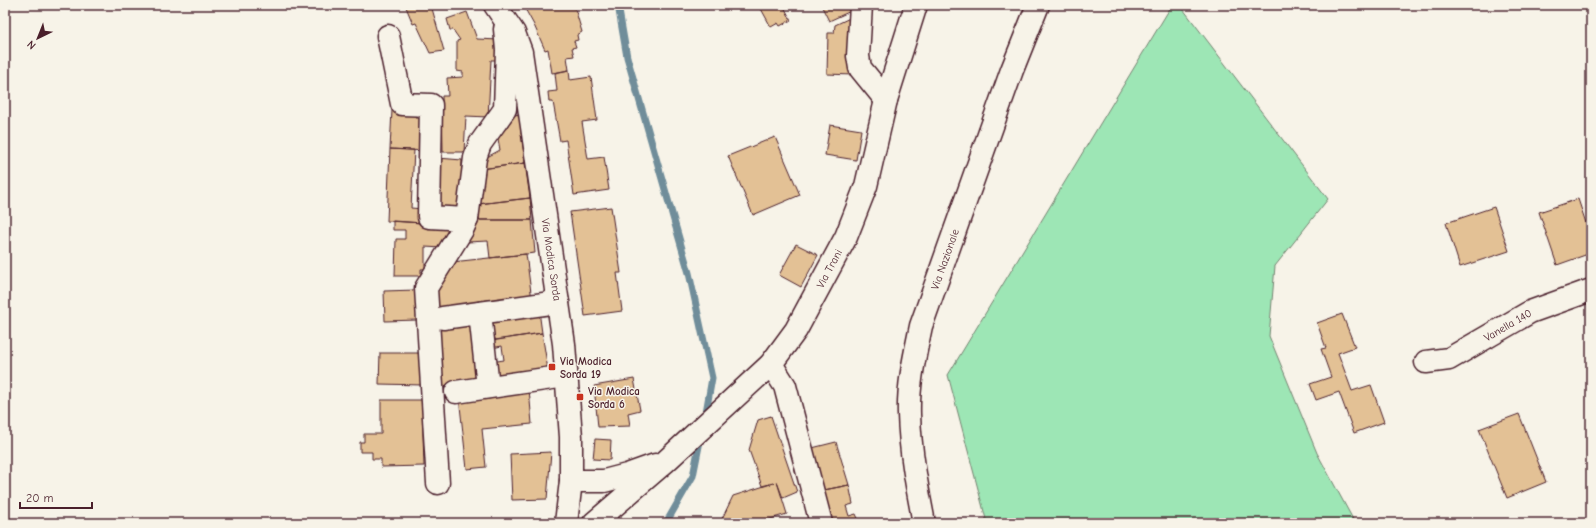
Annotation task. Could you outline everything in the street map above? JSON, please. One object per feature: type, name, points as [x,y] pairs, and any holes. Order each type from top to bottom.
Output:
[{"type":"street","points":[[862,5],[858,56],[860,68],[886,100]]},
{"type":"street","name":"Via Trani","points":[[594,523],[666,462],[771,364],[796,330],[846,237],[866,186],[886,100],[916,5]]},
{"type":"street","name":"Via Nazionale","points":[[924,523],[912,461],[909,413],[912,366],[921,326],[1012,70],[1038,5]]},
{"type":"street","points":[[438,483],[426,288],[462,230],[467,218],[475,158],[480,144],[505,109],[507,50],[500,12]]},
{"type":"street","name":"Via Modica Sorda","points":[[500,12],[514,33],[522,52],[564,344],[571,437],[571,481],[566,523]]},
{"type":"street","points":[[388,36],[402,104],[431,105],[429,217],[467,218]]},
{"type":"street","name":"Vanella 140","points":[[1426,362],[1449,359],[1530,312],[1591,290]]},
{"type":"street","points":[[443,318],[558,302]]},
{"type":"street","points":[[480,313],[488,387]]},
{"type":"street","points":[[771,364],[785,386],[821,523]]},
{"type":"street","points":[[456,392],[566,376]]},
{"type":"street","points":[[571,481],[604,480],[627,475],[666,462]]},
{"type":"green space","points":[[1172,5],[1180,5],[1328,199],[1275,266],[1269,336],[1317,453],[1355,523],[987,523],[948,375]]},
{"type":"building","points":[[410,5],[431,5],[444,51],[430,53],[416,23],[413,24],[406,7]]},
{"type":"building","points":[[523,5],[574,5],[582,32],[577,35],[578,40],[574,41],[576,47],[572,48],[574,56],[567,57],[569,70],[552,73],[548,49],[545,50]]},
{"type":"building","points":[[759,5],[783,5],[791,20],[780,26],[778,23],[771,27]]},
{"type":"building","points":[[821,5],[851,5],[853,10],[829,21]]},
{"type":"building","points":[[467,12],[477,39],[499,40],[501,60],[491,60],[488,117],[466,116],[464,152],[443,152],[442,96],[448,96],[447,78],[463,77],[463,72],[457,71],[457,41],[460,40],[453,30],[450,30],[447,19]]},
{"type":"building","points":[[854,16],[852,75],[827,74],[828,33],[834,33],[835,25]]},
{"type":"building","points":[[569,70],[570,80],[591,77],[597,120],[582,122],[588,159],[604,157],[609,190],[574,195],[566,140],[560,141],[553,102],[549,102],[548,92],[557,91],[555,73]]},
{"type":"building","points":[[392,110],[416,111],[416,118],[427,118],[426,151],[390,149]]},
{"type":"building","points":[[519,114],[525,163],[481,169],[480,157],[489,156],[500,150],[498,139],[496,137],[501,128],[508,128],[507,117]]},
{"type":"building","points":[[830,125],[861,130],[856,160],[825,155]]},
{"type":"building","points":[[775,137],[800,195],[753,215],[728,156]]},
{"type":"building","points":[[390,149],[414,150],[411,208],[423,209],[423,223],[387,221]]},
{"type":"building","points":[[438,158],[462,160],[461,211],[436,210]]},
{"type":"building","points":[[525,163],[530,198],[478,204],[481,169]]},
{"type":"building","points":[[530,198],[532,220],[474,220],[478,204]]},
{"type":"building","points":[[1578,199],[1591,238],[1591,253],[1557,265],[1539,212]]},
{"type":"building","points":[[611,207],[621,273],[617,273],[622,311],[585,316],[570,212]]},
{"type":"building","points":[[1494,207],[1509,251],[1460,267],[1446,223]]},
{"type":"building","points":[[474,220],[532,220],[535,253],[490,258],[488,241],[467,242]]},
{"type":"building","points":[[393,221],[458,224],[442,248],[425,247],[425,269],[421,269],[421,276],[395,276],[396,239],[405,239],[405,230],[393,230]]},
{"type":"building","points":[[796,244],[818,255],[801,287],[779,275]]},
{"type":"building","points":[[526,254],[532,300],[438,313],[437,285],[452,262]]},
{"type":"building","points":[[416,290],[417,320],[385,321],[384,291]]},
{"type":"building","points":[[539,311],[542,333],[495,340],[491,318]]},
{"type":"building","points":[[1342,314],[1355,347],[1338,353],[1352,391],[1371,385],[1384,422],[1354,433],[1339,392],[1316,400],[1310,384],[1331,377],[1321,349],[1326,348],[1317,323]]},
{"type":"building","points":[[473,319],[480,384],[438,389],[436,324]]},
{"type":"building","points":[[542,333],[548,370],[507,376],[507,373],[493,375],[491,362],[504,360],[502,346],[492,348],[491,341]]},
{"type":"building","points":[[380,353],[424,353],[423,385],[379,384]]},
{"type":"building","points":[[634,379],[640,410],[628,413],[630,426],[598,427],[594,386]]},
{"type":"building","points":[[529,389],[532,424],[482,429],[486,467],[467,469],[459,397]]},
{"type":"building","points":[[381,400],[422,400],[424,466],[381,467],[381,459],[372,459],[372,452],[360,452],[360,442],[364,442],[364,434],[381,434]]},
{"type":"building","points":[[1519,414],[1546,482],[1507,498],[1479,429]]},
{"type":"building","points":[[771,416],[797,492],[783,498],[777,482],[762,486],[749,450],[758,420]]},
{"type":"building","points":[[595,439],[611,440],[610,460],[593,459]]},
{"type":"building","points":[[836,442],[849,485],[819,491],[808,449]]},
{"type":"building","points":[[551,452],[547,499],[512,500],[510,454]]},
{"type":"building","points":[[777,482],[787,514],[757,523],[720,523],[733,496]]},
{"type":"building","points":[[849,485],[853,504],[846,506],[849,516],[856,514],[860,523],[828,523],[819,491]]},
{"type":"waterway","points":[[618,5],[627,57],[689,273],[712,378],[705,418]]},
{"type":"waterway","points":[[666,523],[693,476],[701,436]]},
{"type":"place","name":"Via Modica Sorda 19","points":[[552,367]]},
{"type":"place","name":"Via Modica Sorda 6","points":[[580,397]]}]
